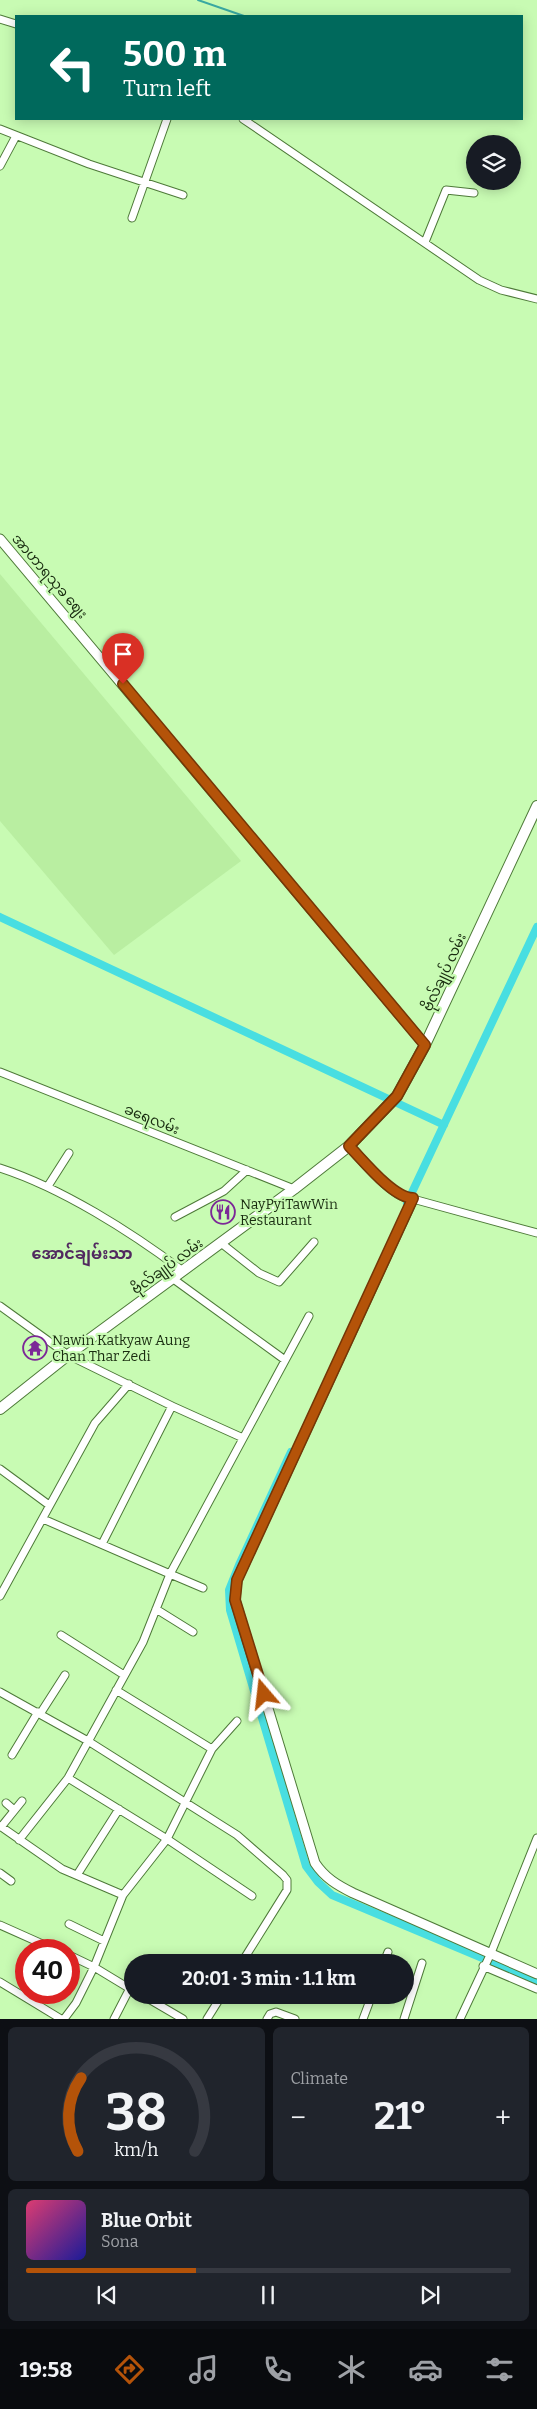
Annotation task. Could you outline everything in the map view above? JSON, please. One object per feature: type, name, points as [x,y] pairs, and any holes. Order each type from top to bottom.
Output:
[{"type":"main road","name":"ဗိုလ်ချုပ် လမ်း","points":[[0,1409],[68,1355],[294,1189],[349,1146],[397,1096],[425,1045],[537,806]]},
{"type":"street","points":[[0,19],[15,24]]},
{"type":"street","points":[[132,218],[167,120]]},
{"type":"street","points":[[244,120],[479,280],[501,290],[537,300]]},
{"type":"street","points":[[0,129],[183,195]]},
{"type":"street","points":[[0,166],[16,136]]},
{"type":"street","points":[[425,242],[446,190],[474,193]]},
{"type":"street","name":"အာဟာရသုခ ဈေး","points":[[0,539],[425,1045]]},
{"type":"street","name":"ခရေလမ်း","points":[[0,1072],[294,1189]]},
{"type":"street","points":[[349,1146],[384,1182],[410,1198],[537,1233]]},
{"type":"street","points":[[48,1186],[70,1153]]},
{"type":"street","points":[[0,1168],[48,1186],[146,1243],[183,1271]]},
{"type":"street","points":[[175,1217],[224,1190],[247,1170]]},
{"type":"street","points":[[410,1198],[237,1580],[235,1600],[315,1863],[322,1873],[331,1882],[487,1959],[537,1989]]},
{"type":"street","points":[[221,1243],[259,1272],[279,1282],[314,1242]]},
{"type":"street","points":[[172,1278],[285,1360]]},
{"type":"street","points":[[0,1306],[68,1355],[172,1406],[243,1438]]},
{"type":"street","points":[[19,1840],[68,1778],[143,1642],[170,1574],[309,1316]]},
{"type":"street","points":[[0,1596],[4,1581],[43,1519],[95,1423],[129,1384]]},
{"type":"street","points":[[102,1544],[172,1406]]},
{"type":"street","points":[[0,1470],[50,1504]]},
{"type":"street","points":[[43,1519],[203,1588]]},
{"type":"street","points":[[156,1609],[193,1632]]},
{"type":"street","points":[[61,1635],[124,1675]]},
{"type":"street","points":[[12,1755],[65,1675]]},
{"type":"street","points":[[116,1690],[212,1749]]},
{"type":"street","points":[[0,1692],[88,1741],[237,1835],[287,1880],[287,1890],[247,1954]]},
{"type":"street","points":[[0,1982],[62,2019],[76,2003],[94,1967],[123,1895],[168,1839],[184,1802],[212,1749],[237,1721]]},
{"type":"street","points":[[68,1778],[168,1839],[252,1896]]},
{"type":"street","points":[[22,1801],[0,1826],[62,1869],[123,1895]]},
{"type":"street","points":[[6,1803],[14,1810]]},
{"type":"street","points":[[77,1875],[119,1809]]},
{"type":"street","points":[[460,2019],[537,1838]]},
{"type":"street","points":[[0,1873],[11,1881]]},
{"type":"street","points":[[69,1924],[104,1941]]},
{"type":"street","points":[[0,1925],[31,1939]]},
{"type":"street","points":[[487,1959],[537,1974]]},
{"type":"street","points":[[80,1961],[124,1985]]},
{"type":"street","points":[[404,2019],[422,1963]]},
{"type":"street","points":[[114,2019],[124,2001]]},
{"type":"street","points":[[157,2004],[183,2019]]},
{"type":"street","points":[[207,2019],[216,2004]]},
{"type":"street","points":[[363,2019],[369,2004]]},
{"type":"street","points":[[268,2019],[270,2014],[276,2012],[295,2019]]},
{"type":"shaded area","points":[[0,574],[241,861],[114,955],[0,821]]},
{"type":"waterway","points":[[198,0],[241,15]]},
{"type":"waterway","points":[[0,917],[444,1125]]},
{"type":"waterway","points":[[407,1203],[537,927]]},
{"type":"waterway","points":[[291,1452],[229,1590],[230,1610],[306,1866],[318,1882],[332,1895],[537,1981]]},
{"type":"place","name":"NayPyiTawWin Restaurant","points":[[223,1212]]},
{"type":"place","name":"Nawin Katkyaw Aung Chan Thar Zedi","points":[[35,1348]]},
{"type":"district","name":"အောင်ချမ်းသာ","points":[[82,1253]]},
{"type":"route","points":[[123,684],[425,1045],[397,1096],[349,1146],[390,1188],[412,1200],[413,1198],[237,1580],[235,1600],[264,1694]]}]
